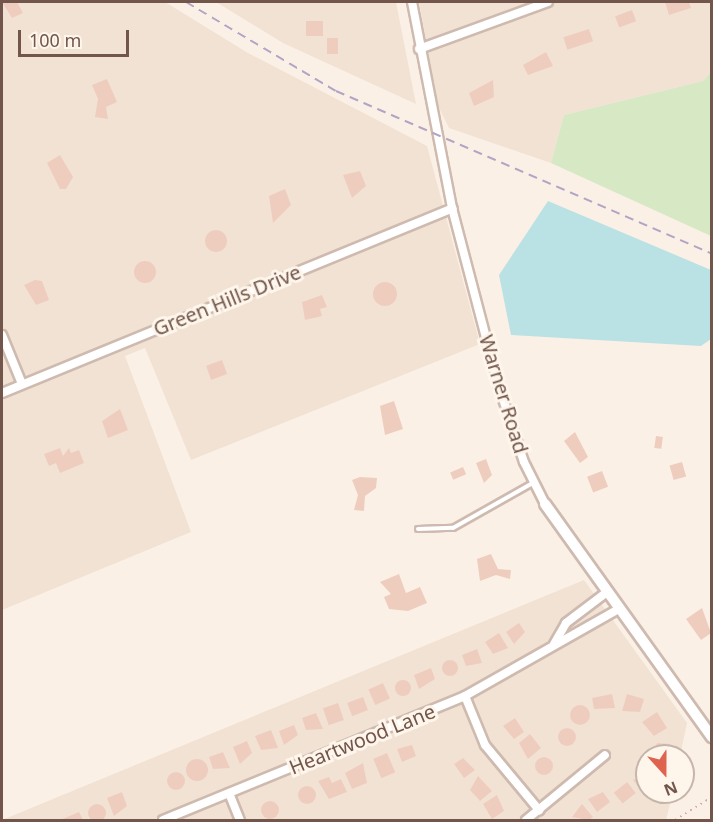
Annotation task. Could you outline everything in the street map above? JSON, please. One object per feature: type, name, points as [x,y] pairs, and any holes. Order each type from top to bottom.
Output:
[{"type":"street","name":"Warner Road","points":[[412,2],[419,49],[452,208],[499,387],[534,483],[545,504],[711,737]]},
{"type":"street","points":[[419,49],[548,2]]},
{"type":"street","name":"Green Hills Drive","points":[[2,393],[452,208]]},
{"type":"street","points":[[2,335],[22,384]]},
{"type":"street","name":"Heartwood Lane","points":[[554,644],[567,623],[607,592]]},
{"type":"street","name":"Heartwood Lane","points":[[163,820],[465,696],[554,644],[578,637],[619,609]]},
{"type":"street","points":[[465,696],[485,745],[538,810]]},
{"type":"street","points":[[526,820],[605,755]]},
{"type":"street","points":[[229,793],[240,820]]},
{"type":"lane","points":[[418,529],[453,528],[534,483]]},
{"type":"path","points":[[675,820],[711,797]]},
{"type":"shaded area","points":[[2,2],[165,2],[248,53],[427,146],[480,344],[191,460],[145,348],[125,356],[191,532],[2,610]]},
{"type":"shaded area","points":[[216,2],[396,2],[416,104],[283,43]]},
{"type":"shaded area","points":[[419,2],[711,2],[711,72],[703,81],[564,115],[551,163],[449,128],[438,106]]},
{"type":"shaded area","points":[[584,580],[687,723],[683,744],[635,744],[635,804],[670,804],[666,820],[2,820]]},
{"type":"green space","points":[[711,72],[711,236],[551,163],[564,115],[703,81]]},
{"type":"water","points":[[548,201],[711,270],[711,339],[701,346],[511,335],[499,275]]},
{"type":"building","points":[[2,2],[17,2],[23,13],[12,18]]},
{"type":"building","points":[[665,2],[689,2],[691,8],[669,15]]},
{"type":"building","points":[[632,10],[636,21],[619,27],[615,16]]},
{"type":"building","points":[[306,21],[323,21],[323,36],[306,36]]},
{"type":"building","points":[[589,29],[593,41],[567,50],[563,37]]},
{"type":"building","points":[[327,38],[338,38],[338,54],[327,54]]},
{"type":"building","points":[[546,52],[553,66],[528,75],[523,65]]},
{"type":"building","points":[[107,79],[117,102],[106,107],[108,119],[95,117],[98,99],[92,85]]},
{"type":"building","points":[[493,80],[494,97],[474,106],[469,93]]},
{"type":"building","points":[[60,155],[73,177],[66,189],[60,189],[47,163]]},
{"type":"building","points":[[360,171],[366,186],[352,198],[343,175]]},
{"type":"building","points":[[285,189],[291,205],[273,223],[269,196]]},
{"type":"building","points":[[216,230],[224,233],[227,241],[224,249],[216,252],[208,249],[205,241],[208,233]]},
{"type":"building","points":[[145,261],[153,264],[156,272],[153,280],[145,283],[137,280],[134,272],[137,264]]},
{"type":"building","points":[[35,280],[42,281],[49,300],[36,305],[24,285]]},
{"type":"building","points":[[385,282],[390,283],[396,289],[396,299],[390,305],[385,306],[380,305],[374,299],[373,294],[374,289],[380,283]]},
{"type":"building","points":[[322,295],[327,307],[320,309],[322,316],[305,320],[302,302]]},
{"type":"building","points":[[222,360],[227,374],[211,380],[206,366]]},
{"type":"building","points":[[394,401],[403,429],[385,435],[380,406]]},
{"type":"building","points":[[120,409],[128,430],[108,438],[102,421]]},
{"type":"building","points":[[575,432],[588,457],[580,463],[564,441]]},
{"type":"building","points":[[656,436],[663,437],[661,449],[654,448]]},
{"type":"building","points":[[60,448],[63,456],[69,448],[71,453],[79,450],[84,463],[60,473],[56,463],[49,466],[44,454]]},
{"type":"building","points":[[486,459],[492,475],[484,483],[476,463]]},
{"type":"building","points":[[682,462],[686,476],[674,480],[670,466]]},
{"type":"building","points":[[463,467],[466,474],[453,480],[450,472]]},
{"type":"building","points":[[602,471],[608,487],[593,493],[587,477]]},
{"type":"building","points":[[360,477],[377,478],[376,488],[365,496],[364,511],[354,510],[358,495],[352,480]]},
{"type":"building","points":[[491,554],[498,569],[511,570],[510,579],[496,575],[480,581],[477,559]]},
{"type":"building","points":[[399,574],[406,593],[420,587],[427,603],[408,611],[389,609],[384,597],[391,594],[380,582]]},
{"type":"building","points":[[702,608],[711,633],[701,640],[686,619]]},
{"type":"building","points":[[519,623],[525,632],[514,644],[506,632]]},
{"type":"building","points":[[499,633],[508,648],[493,654],[485,642]]},
{"type":"building","points":[[477,649],[482,663],[466,666],[462,655]]},
{"type":"building","points":[[450,660],[458,668],[450,676],[442,668]]},
{"type":"building","points":[[431,668],[435,679],[419,689],[414,675]]},
{"type":"building","points":[[403,680],[409,682],[411,688],[409,694],[403,696],[397,694],[395,688],[397,682]]},
{"type":"building","points":[[383,683],[390,699],[375,705],[368,690]]},
{"type":"building","points":[[612,694],[615,708],[594,709],[592,698]]},
{"type":"building","points":[[627,694],[644,699],[640,712],[622,711]]},
{"type":"building","points":[[363,697],[368,710],[352,716],[347,703]]},
{"type":"building","points":[[338,703],[344,720],[329,725],[323,708]]},
{"type":"building","points":[[580,705],[587,708],[590,715],[587,722],[580,725],[573,722],[570,715],[573,708]]},
{"type":"building","points":[[657,712],[667,728],[654,736],[642,722]]},
{"type":"building","points":[[316,713],[323,729],[306,730],[302,718]]},
{"type":"building","points":[[515,718],[524,732],[514,739],[503,726]]},
{"type":"building","points":[[294,725],[298,735],[284,745],[279,731]]},
{"type":"building","points":[[563,728],[571,728],[576,733],[574,744],[563,746],[558,741],[558,733]]},
{"type":"building","points":[[271,730],[278,748],[261,750],[255,736]]},
{"type":"building","points":[[530,734],[541,748],[528,759],[519,743]]},
{"type":"building","points":[[247,741],[252,753],[240,764],[233,747]]},
{"type":"building","points":[[412,745],[416,756],[402,762],[397,749]]},
{"type":"building","points":[[223,752],[230,768],[213,769],[209,757]]},
{"type":"building","points":[[387,753],[395,772],[381,778],[373,759]]},
{"type":"building","points":[[544,757],[550,760],[553,766],[550,772],[544,775],[538,772],[535,766],[538,760]]},
{"type":"building","points":[[463,758],[475,770],[464,778],[454,764]]},
{"type":"building","points":[[197,759],[205,762],[208,770],[205,778],[197,781],[189,778],[186,770],[189,762]]},
{"type":"building","points":[[363,763],[367,783],[352,789],[345,773]]},
{"type":"building","points":[[176,772],[182,775],[185,781],[182,787],[176,790],[170,787],[167,781],[170,775]]},
{"type":"building","points":[[478,776],[492,791],[480,801],[470,790]]},
{"type":"building","points":[[329,777],[332,783],[341,779],[347,792],[329,799],[318,781]]},
{"type":"building","points":[[627,782],[635,794],[623,804],[614,793]]},
{"type":"building","points":[[307,786],[313,789],[316,795],[313,801],[307,804],[301,801],[298,795],[301,789]]},
{"type":"building","points":[[122,792],[127,806],[114,816],[107,798]]},
{"type":"building","points":[[603,792],[610,802],[597,812],[588,799]]},
{"type":"building","points":[[497,795],[504,811],[492,819],[483,804]]},
{"type":"building","points":[[270,801],[276,804],[279,810],[276,816],[270,819],[264,816],[261,810],[264,804]]},
{"type":"building","points":[[97,804],[103,807],[106,813],[103,819],[97,822],[91,819],[88,813],[91,807]]},
{"type":"building","points":[[582,804],[593,817],[589,820],[572,817]]},
{"type":"building","points":[[79,812],[83,820],[60,820]]},
{"type":"railway","points":[[186,2],[336,91],[712,254]]}]
